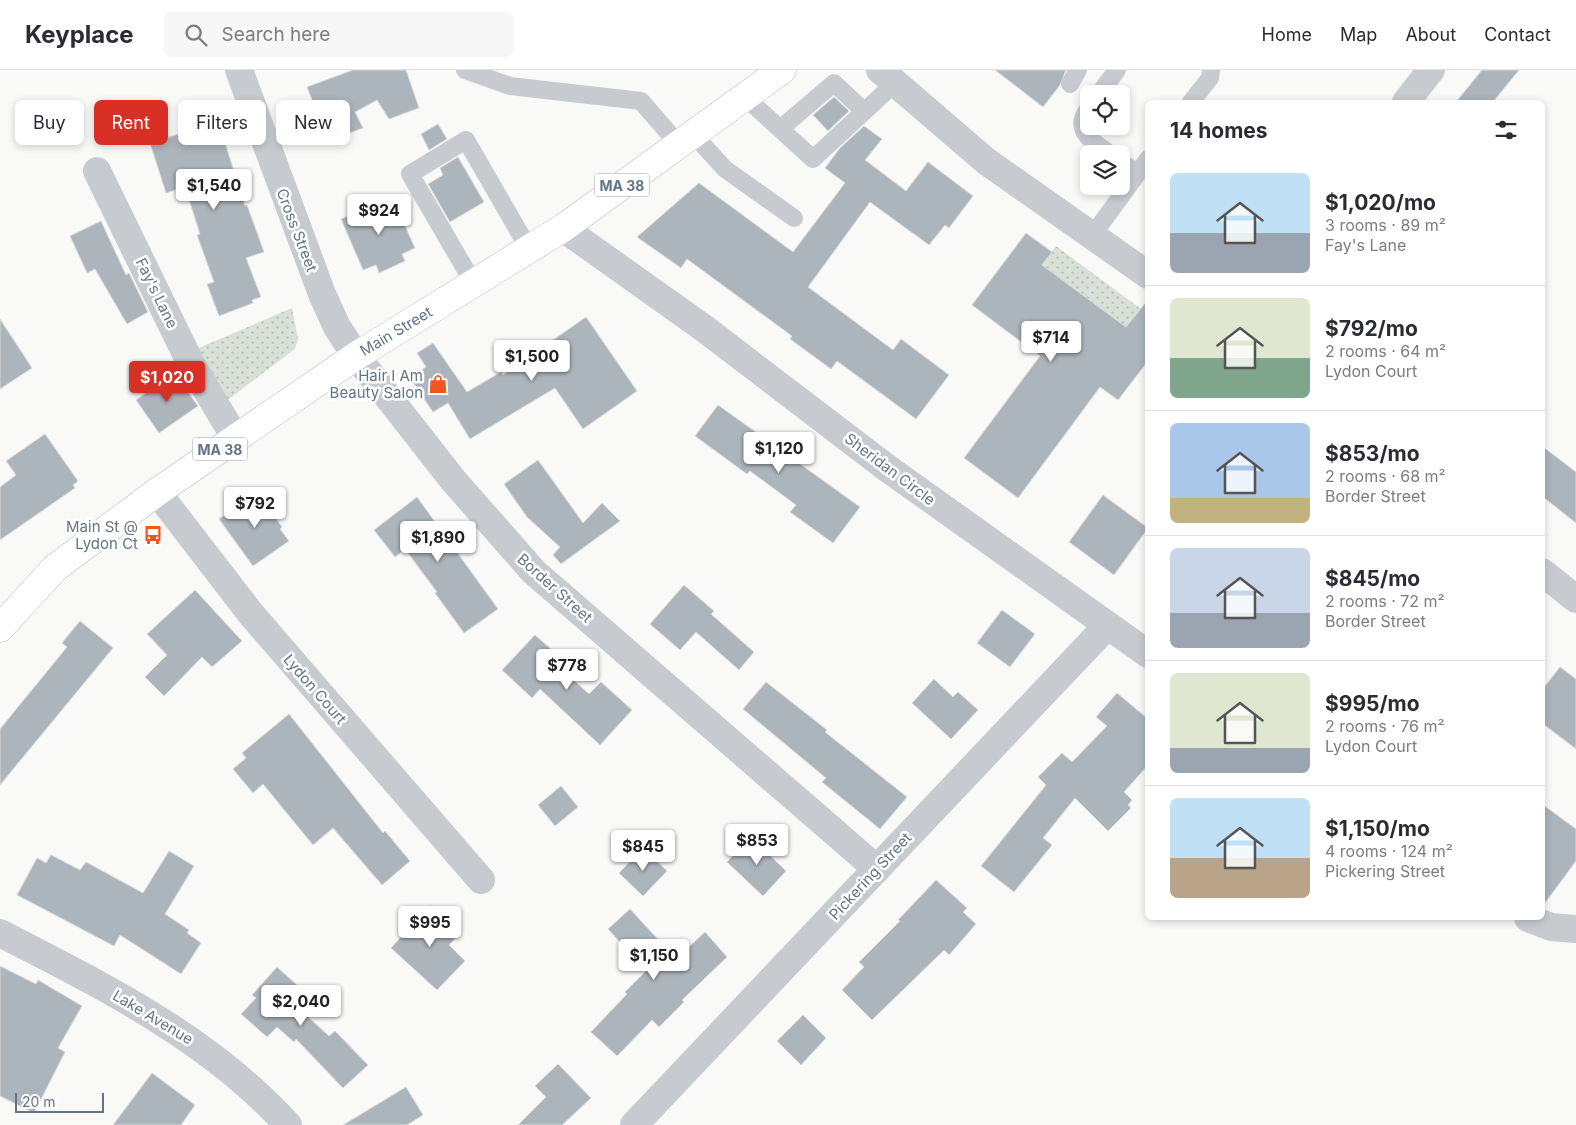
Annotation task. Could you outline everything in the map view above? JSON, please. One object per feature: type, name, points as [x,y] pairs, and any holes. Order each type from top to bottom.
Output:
[{"type":"main road","name":"Main Street","points":[[0,628],[55,568],[157,492],[356,356],[563,228],[782,70]]},
{"type":"street","name":"Cross Street","points":[[239,70],[322,294],[336,327],[356,356]]},
{"type":"street","points":[[1408,100],[1430,70]]},
{"type":"street","points":[[887,76],[986,161],[1145,273]]},
{"type":"street","name":"Fay's Lane","points":[[97,171],[191,364],[236,438]]},
{"type":"street","name":"Sheridan Circle","points":[[563,228],[705,329],[887,468],[1145,652]]},
{"type":"street","name":"Border Street","points":[[356,356],[454,480],[534,572],[877,868]]},
{"type":"street","name":"Lydon Court","points":[[157,492],[257,621],[481,880]]},
{"type":"street","points":[[1545,574],[1576,599]]},
{"type":"street","name":"Pickering Street","points":[[634,1125],[1106,626]]},
{"type":"street","points":[[1533,920],[1551,927],[1576,930]]},
{"type":"street","name":"Lake Avenue","points":[[0,933],[76,972],[188,1038],[250,1086],[288,1125]]},
{"type":"lane","points":[[465,70],[510,86],[641,101],[686,140],[794,218]]},
{"type":"lane","points":[[1106,85],[1117,70]]},
{"type":"lane","points":[[1193,100],[1210,78],[1211,70]]},
{"type":"lane","points":[[745,97],[813,159],[864,111],[887,76]]},
{"type":"lane","points":[[780,128],[834,83],[864,111]]},
{"type":"lane","points":[[1086,135],[1098,145]]},
{"type":"lane","points":[[474,284],[410,174],[466,140],[529,249]]},
{"type":"lane","points":[[1092,236],[1142,166]]},
{"type":"shaded area","points":[[1056,246],[1141,309],[1123,336],[1039,271]]},
{"type":"shaded area","points":[[292,308],[298,339],[295,349],[225,402],[194,350]]},
{"type":"building","points":[[353,70],[406,70],[419,108],[389,119],[377,100],[355,112],[363,128],[350,133],[350,100],[312,100],[307,87]]},
{"type":"building","points":[[995,70],[1066,70],[1060,85],[1043,107]]},
{"type":"building","points":[[1482,70],[1519,70],[1495,100],[1458,100]]},
{"type":"building","points":[[834,97],[849,111],[828,131],[813,115]]},
{"type":"building","points":[[438,124],[447,139],[429,150],[421,134]]},
{"type":"building","points":[[864,126],[882,139],[865,160],[906,191],[928,162],[973,196],[949,228],[945,225],[929,245],[870,202],[808,287],[893,350],[901,339],[949,375],[916,419],[837,361],[831,369],[790,339],[792,336],[687,259],[681,268],[637,237],[699,183],[793,252],[845,183],[825,168],[840,148]]},
{"type":"building","points":[[178,134],[178,145],[226,145],[245,206],[247,205],[264,252],[246,258],[261,297],[252,300],[253,303],[219,316],[207,284],[214,282],[197,235],[200,234],[185,187],[166,193],[151,145],[168,145],[168,137]]},
{"type":"building","points":[[458,157],[484,202],[450,222],[428,184],[443,175],[440,168]]},
{"type":"building","points":[[392,197],[415,248],[402,254],[405,261],[379,273],[376,265],[363,270],[341,219]]},
{"type":"building","points":[[101,221],[126,275],[129,273],[148,312],[127,324],[95,269],[87,273],[70,236]]},
{"type":"building","points":[[1026,233],[1052,252],[1042,265],[1126,327],[1145,304],[1145,365],[1118,400],[1100,387],[1018,498],[964,458],[1040,356],[972,305]]},
{"type":"building","points":[[586,317],[637,391],[583,429],[555,388],[470,439],[448,403],[433,412],[410,378],[426,367],[417,353],[433,343],[467,392],[501,372],[503,375]]},
{"type":"building","points":[[0,319],[32,368],[0,389]]},
{"type":"building","points":[[174,373],[198,406],[159,433],[136,400]]},
{"type":"building","points":[[718,405],[860,507],[833,543],[790,512],[796,505],[750,471],[747,474],[695,436]]},
{"type":"building","points":[[45,434],[78,481],[73,485],[75,488],[0,540],[0,487],[16,475],[6,461]]},
{"type":"building","points":[[1545,448],[1576,472],[1576,523],[1545,498]]},
{"type":"building","points":[[538,460],[583,523],[602,503],[620,521],[561,564],[553,555],[560,547],[527,517],[504,484]]},
{"type":"building","points":[[257,492],[282,527],[280,529],[289,541],[253,566],[219,519]]},
{"type":"building","points":[[1103,495],[1145,526],[1145,532],[1114,575],[1069,542]]},
{"type":"building","points":[[417,497],[498,609],[464,633],[405,549],[395,557],[374,530]]},
{"type":"building","points":[[684,585],[714,611],[711,614],[754,652],[739,670],[696,632],[680,650],[650,624]]},
{"type":"building","points":[[195,590],[242,641],[212,667],[202,657],[164,696],[145,677],[167,655],[147,634]]},
{"type":"building","points":[[1002,610],[1035,634],[1010,667],[977,643]]},
{"type":"building","points":[[80,621],[113,648],[0,785],[0,729],[67,647],[62,643]]},
{"type":"building","points":[[535,635],[552,650],[547,656],[589,694],[601,682],[632,710],[600,745],[540,689],[532,698],[502,670]]},
{"type":"building","points":[[1560,667],[1576,679],[1576,749],[1545,725],[1545,686]]},
{"type":"building","points":[[934,679],[953,697],[958,692],[978,710],[951,739],[912,703]]},
{"type":"building","points":[[766,682],[907,797],[880,829],[822,782],[826,778],[743,709]]},
{"type":"building","points":[[1117,693],[1145,716],[1145,768],[1124,792],[1132,800],[1128,805],[1131,808],[1108,831],[1075,798],[1043,838],[1052,845],[1014,892],[981,866],[1046,785],[1038,777],[1062,753],[1072,762],[1107,726],[1096,717]]},
{"type":"building","points":[[289,714],[383,833],[385,831],[410,861],[382,885],[333,828],[313,845],[263,784],[253,793],[233,769],[246,758],[242,753]]},
{"type":"building","points":[[561,786],[578,807],[555,826],[538,805]]},
{"type":"building","points":[[1545,806],[1576,829],[1576,861],[1545,903]]},
{"type":"building","points":[[751,837],[786,871],[763,896],[727,862]]},
{"type":"building","points":[[643,848],[667,871],[643,896],[619,873]]},
{"type":"building","points":[[169,851],[194,866],[165,914],[189,930],[187,933],[201,943],[181,974],[120,935],[114,946],[17,895],[37,858],[46,863],[51,855],[80,870],[86,862],[143,893]]},
{"type":"building","points":[[936,880],[967,908],[963,912],[976,924],[949,955],[944,950],[872,1020],[842,990],[864,967],[859,962],[900,921],[898,920]]},
{"type":"building","points":[[430,905],[460,933],[449,945],[465,961],[437,990],[391,948]]},
{"type":"building","points":[[630,909],[676,959],[705,932],[727,957],[682,1000],[684,1002],[659,1027],[652,1020],[617,1056],[591,1032],[627,994],[625,992],[646,971],[608,929]]},
{"type":"building","points":[[0,966],[36,984],[38,980],[82,1006],[58,1048],[65,1052],[34,1113],[0,1096]]},
{"type":"building","points":[[277,967],[306,993],[295,1005],[329,1036],[335,1031],[368,1065],[343,1088],[296,1039],[294,1042],[277,1027],[267,1037],[241,1014],[256,998],[252,995]]},
{"type":"building","points":[[803,1015],[826,1038],[801,1065],[777,1041]]},
{"type":"building","points":[[558,1064],[591,1098],[562,1125],[518,1125],[546,1097],[535,1086]]},
{"type":"building","points":[[152,1073],[195,1105],[181,1125],[113,1125]]},
{"type":"building","points":[[406,1087],[423,1115],[407,1125],[343,1125]]},
{"type":"place","name":"Hair I Am Beauty Salon","points":[[438,384]]},
{"type":"place","name":"Main St @ Lydon Ct","points":[[153,535]]}]
